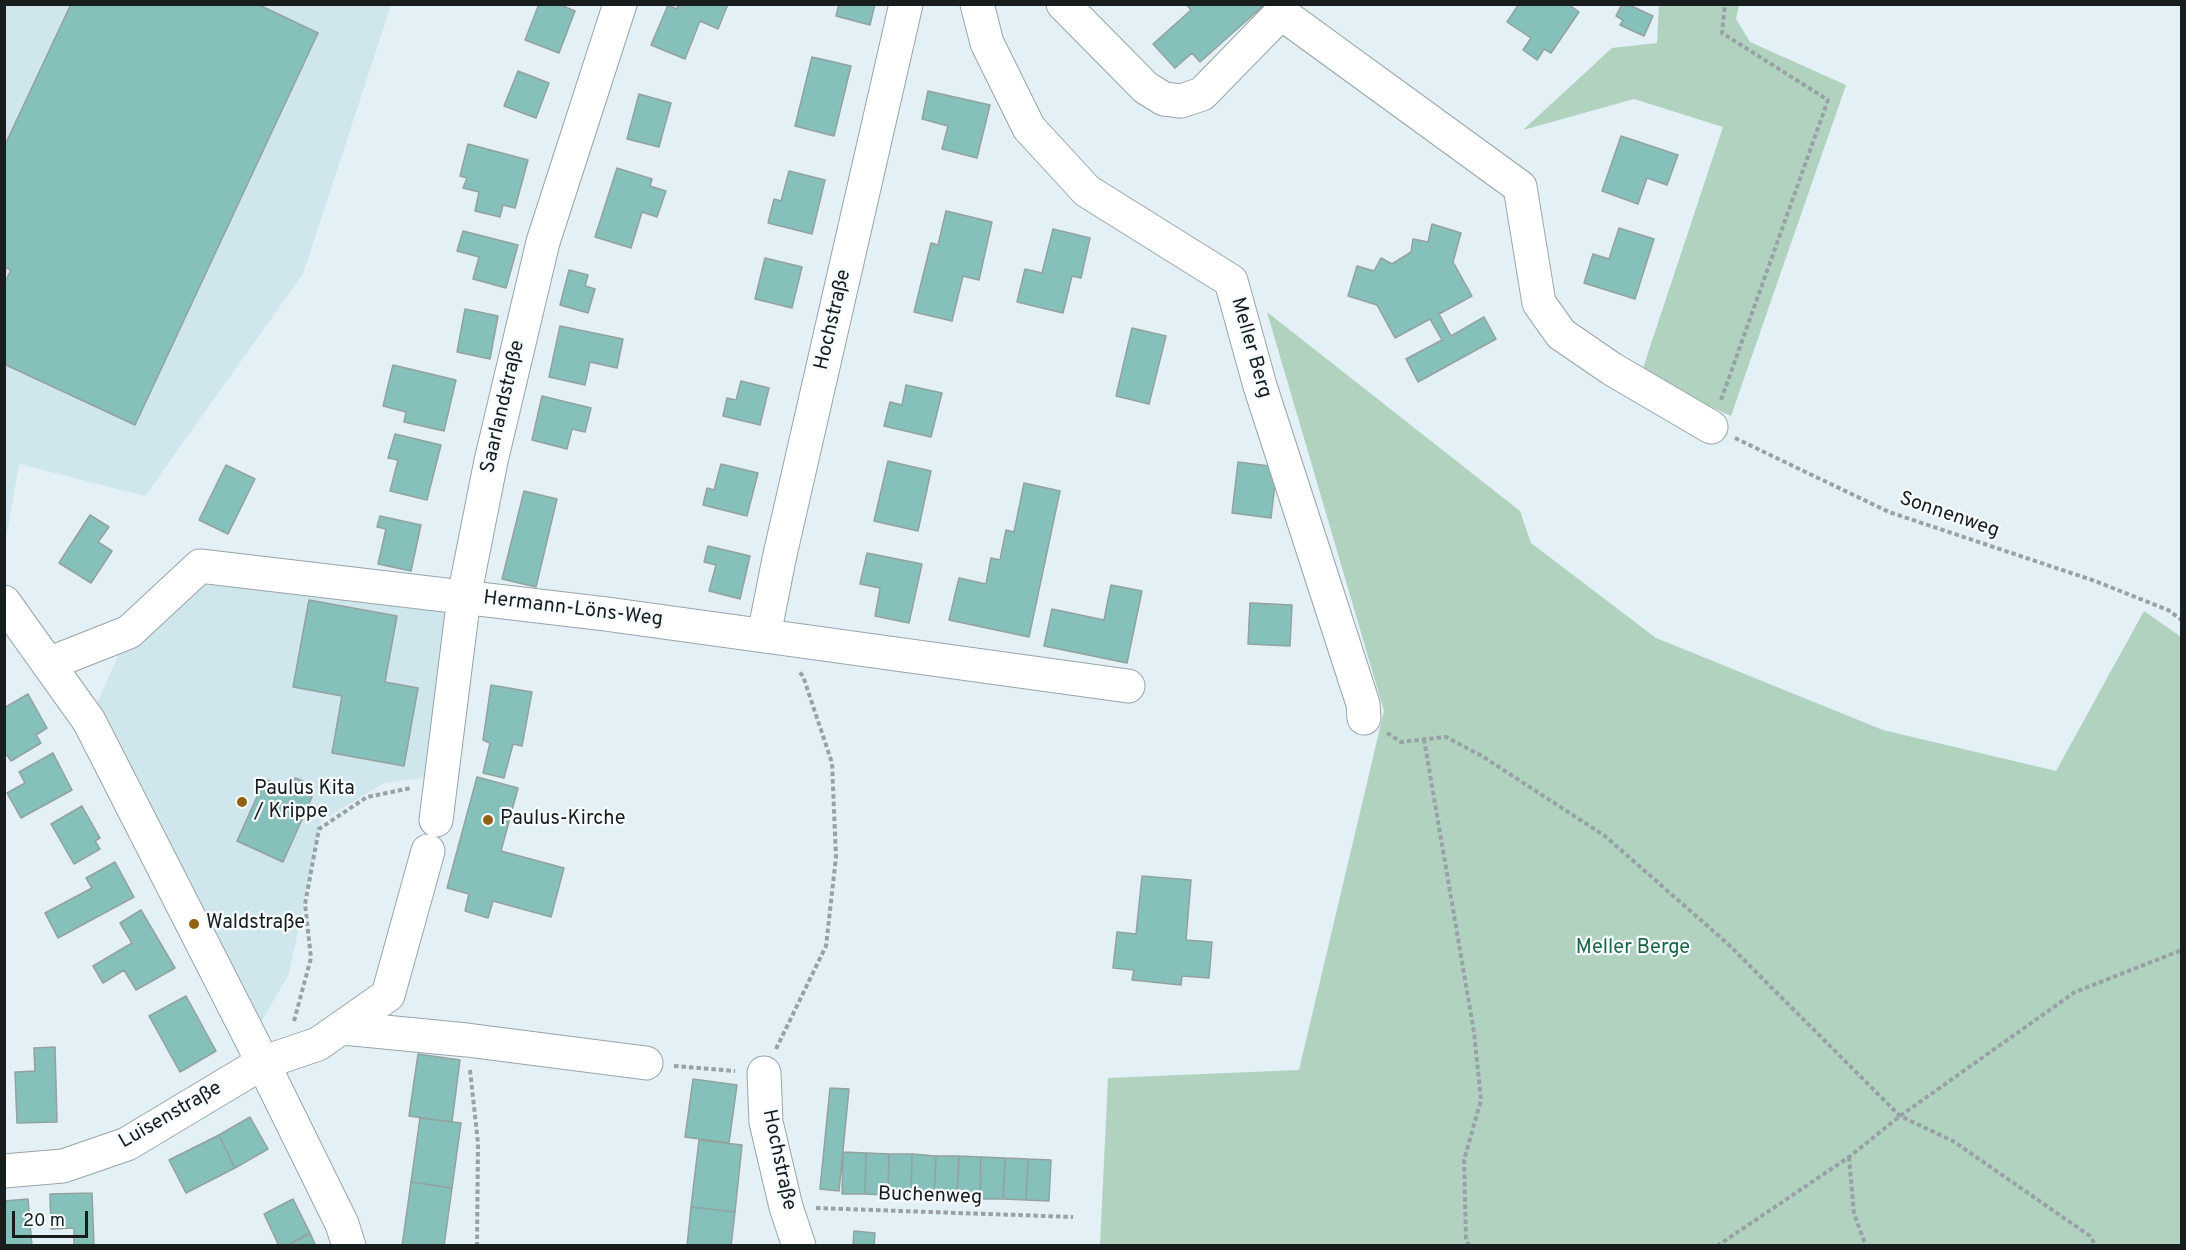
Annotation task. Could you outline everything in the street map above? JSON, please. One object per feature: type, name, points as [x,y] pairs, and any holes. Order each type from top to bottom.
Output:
[{"type":"street","name":"Saarlandstraße","points":[[343,1028],[388,995],[432,835],[441,782],[464,597],[491,461],[543,242],[620,4]]},
{"type":"street","name":"Hochstraße","points":[[764,635],[779,559],[906,4]]},
{"type":"street","name":"Meller Berg","points":[[976,4],[987,43],[1029,128],[1087,191],[1231,280],[1260,386],[1363,704],[1364,718]]},
{"type":"street","points":[[1063,4],[1146,88],[1164,99],[1181,101],[1202,94],[1285,7],[1520,187],[1539,303],[1561,334],[1612,369],[1711,427]]},
{"type":"street","name":"Hermann-Löns-Weg","points":[[48,664],[129,632],[201,566],[594,612],[1128,686]]},
{"type":"street","points":[[4,602],[89,721],[262,1062],[342,1224],[349,1245]]},
{"type":"street","points":[[343,1028],[466,1040],[646,1063]]},
{"type":"street","name":"Luisenstraße","points":[[4,1172],[63,1166],[127,1144],[262,1062],[318,1044],[343,1028]]},
{"type":"street","name":"Hochstraße","points":[[764,1073],[766,1122],[786,1207],[799,1245]]},
{"type":"path","points":[[1711,427],[1828,100],[1722,33],[1725,4]]},
{"type":"path","name":"Sonnenweg","points":[[1711,427],[1889,512],[2096,581],[2168,610],[2181,620]]},
{"type":"path","points":[[646,1063],[764,1073],[826,946],[836,857],[832,764],[803,676],[795,668]]},
{"type":"path","points":[[1364,718],[1401,742],[1446,737],[1482,756],[1605,836],[1728,944],[1900,1116],[1953,1141],[2090,1236],[2096,1245]]},
{"type":"path","points":[[1424,740],[1474,1032],[1481,1100],[1464,1160],[1466,1239],[1469,1245]]},
{"type":"path","points":[[293,1026],[311,958],[305,904],[319,829],[367,797],[441,782]]},
{"type":"path","points":[[1717,1245],[1849,1157],[1900,1116],[2075,992],[2181,950]]},
{"type":"path","points":[[466,1040],[478,1143],[477,1245]]},
{"type":"path","points":[[1849,1157],[1854,1214],[1866,1245]]},
{"type":"path","name":"Buchenweg","points":[[786,1207],[1073,1217]]},
{"type":"shaded area","points":[[4,5],[391,5],[303,274],[145,496],[19,464],[6,540],[4,539]]},
{"type":"shaded area","name":"Paulus Kita / Krippe","points":[[200,566],[464,597],[443,775],[384,783],[321,821],[289,974],[251,1039],[89,721],[129,632]]},
{"type":"green space","points":[[1659,5],[1739,5],[1736,19],[1750,42],[1846,85],[1731,416],[1641,374],[1723,127],[1634,99],[1523,130],[1612,48],[1657,43]]},
{"type":"green space","name":"Meller Berge","points":[[1267,312],[1520,511],[1531,543],[1656,638],[1883,730],[2056,771],[2144,611],[2181,637],[2181,1245],[1100,1245],[1108,1078],[1299,1070],[1384,711]]},
{"type":"building","points":[[71,4],[257,4],[318,33],[135,425],[4,364],[4,284],[11,270],[4,267],[4,147]]},
{"type":"building","points":[[539,4],[558,4],[575,11],[559,53],[525,40]]},
{"type":"building","points":[[678,4],[728,4],[718,29],[700,21],[685,59],[651,45],[668,5],[677,9]]},
{"type":"building","points":[[839,4],[875,4],[870,25],[836,16]]},
{"type":"building","points":[[1186,4],[1261,4],[1263,6],[1200,62],[1192,53],[1175,68],[1153,44],[1191,10]]},
{"type":"building","points":[[1519,4],[1568,4],[1579,12],[1551,53],[1544,49],[1537,60],[1523,50],[1531,38],[1507,22]]},
{"type":"building","points":[[1622,4],[1627,4],[1653,16],[1644,36],[1620,25],[1623,20],[1616,16]]},
{"type":"building","points":[[812,57],[851,66],[834,136],[795,126]]},
{"type":"building","points":[[518,71],[549,83],[536,118],[504,106]]},
{"type":"building","points":[[928,91],[990,105],[977,158],[942,149],[948,126],[922,119]]},
{"type":"building","points":[[639,94],[671,103],[659,147],[627,139]]},
{"type":"building","points":[[1621,136],[1678,155],[1667,185],[1647,178],[1638,204],[1602,191]]},
{"type":"building","points":[[468,144],[528,160],[515,208],[503,205],[500,217],[475,211],[479,192],[463,188],[467,178],[460,176]]},
{"type":"building","points":[[617,168],[652,179],[650,186],[666,191],[657,217],[642,212],[631,248],[595,237]]},
{"type":"building","points":[[789,171],[825,180],[812,234],[768,223],[774,199],[781,201]]},
{"type":"building","points":[[946,211],[992,222],[979,280],[963,276],[952,321],[914,312],[931,243],[938,245]]},
{"type":"building","points":[[1432,224],[1461,233],[1453,262],[1472,296],[1439,314],[1451,336],[1484,317],[1496,339],[1418,382],[1406,359],[1442,340],[1430,319],[1395,338],[1377,305],[1348,296],[1357,266],[1374,271],[1381,258],[1392,264],[1411,252],[1413,239],[1428,242]]},
{"type":"building","points":[[1619,228],[1654,239],[1635,299],[1584,283],[1593,254],[1609,259]]},
{"type":"building","points":[[1053,229],[1090,238],[1081,278],[1072,276],[1063,313],[1017,302],[1025,269],[1042,273]]},
{"type":"building","points":[[463,231],[518,245],[506,288],[473,279],[479,257],[457,251]]},
{"type":"building","points":[[765,258],[802,267],[792,308],[755,299]]},
{"type":"building","points":[[569,270],[588,275],[585,286],[595,289],[588,313],[560,305]]},
{"type":"building","points":[[465,309],[498,316],[490,359],[457,352]]},
{"type":"building","points":[[560,326],[623,339],[617,368],[590,362],[585,385],[549,377]]},
{"type":"building","points":[[1132,328],[1166,336],[1149,404],[1116,396]]},
{"type":"building","points":[[393,365],[456,380],[444,431],[404,422],[406,412],[383,406]]},
{"type":"building","points":[[741,381],[769,388],[760,425],[723,416],[727,398],[736,400]]},
{"type":"building","points":[[906,385],[942,393],[931,437],[884,426],[890,402],[902,405]]},
{"type":"building","points":[[542,396],[591,408],[585,432],[572,429],[567,449],[532,440]]},
{"type":"building","points":[[395,434],[441,445],[427,500],[390,491],[398,460],[388,458]]},
{"type":"building","points":[[888,461],[931,471],[918,531],[874,521]]},
{"type":"building","points":[[1238,462],[1277,467],[1271,518],[1232,513]]},
{"type":"building","points":[[721,464],[758,473],[747,516],[703,505],[707,488],[714,490]]},
{"type":"building","points":[[226,465],[255,479],[228,534],[199,520]]},
{"type":"building","points":[[1024,483],[1060,491],[1029,637],[949,620],[959,578],[986,584],[991,558],[1000,560],[1006,530],[1014,532]]},
{"type":"building","points":[[524,491],[557,499],[536,587],[502,579]]},
{"type":"building","points":[[90,515],[109,527],[98,542],[112,551],[91,583],[59,563]]},
{"type":"building","points":[[380,516],[421,525],[411,571],[378,564],[386,529],[377,527]]},
{"type":"building","points":[[708,546],[750,556],[740,599],[709,591],[716,565],[704,562]]},
{"type":"building","points":[[867,553],[922,564],[909,623],[875,616],[880,588],[860,584]]},
{"type":"building","points":[[1111,585],[1142,591],[1127,663],[1044,646],[1052,609],[1104,620]]},
{"type":"building","points":[[309,600],[397,616],[385,682],[418,688],[404,766],[332,753],[342,696],[293,687]]},
{"type":"building","points":[[1250,603],[1292,605],[1290,646],[1248,644]]},
{"type":"building","points":[[491,685],[532,692],[522,746],[513,744],[504,778],[483,773],[490,743],[483,740]]},
{"type":"building","points":[[28,694],[47,728],[36,735],[41,743],[11,761],[7,755],[4,757],[4,708]]},
{"type":"building","points":[[53,753],[72,790],[21,818],[7,793],[25,783],[19,772]]},
{"type":"building","name":"Paulus-Kirche","points":[[477,777],[518,788],[501,851],[564,868],[551,917],[493,901],[488,918],[465,911],[469,894],[447,888]]},
{"type":"building","points":[[295,778],[303,781],[298,791],[312,797],[283,862],[237,841],[265,779],[290,790]]},
{"type":"building","points":[[82,806],[100,838],[95,841],[100,849],[74,864],[51,824]]},
{"type":"building","points":[[115,862],[134,897],[58,938],[45,913],[92,888],[86,878]]},
{"type":"building","points":[[1142,876],[1191,880],[1186,940],[1212,942],[1209,978],[1182,976],[1181,985],[1132,980],[1134,970],[1113,968],[1117,932],[1136,934]]},
{"type":"building","points":[[141,910],[175,968],[136,990],[124,970],[103,983],[93,966],[132,943],[120,923]]},
{"type":"building","points":[[186,996],[216,1051],[180,1072],[149,1016]]},
{"type":"building","points":[[55,1047],[57,1122],[17,1123],[15,1072],[35,1071],[34,1048]]},
{"type":"building","points":[[418,1054],[460,1060],[452,1122],[409,1116]]},
{"type":"building","points":[[693,1079],[737,1085],[729,1143],[685,1137]]},
{"type":"building","points":[[830,1088],[849,1089],[839,1191],[820,1189]]},
{"type":"building","points":[[250,1117],[268,1149],[235,1168],[219,1135]]},
{"type":"building","points":[[420,1118],[461,1123],[452,1188],[411,1182]]},
{"type":"building","points":[[219,1135],[235,1168],[186,1193],[169,1160]]},
{"type":"building","points":[[699,1140],[742,1145],[735,1212],[691,1207]]},
{"type":"building","points":[[843,1152],[866,1153],[865,1194],[842,1194]]},
{"type":"building","points":[[866,1153],[889,1154],[888,1195],[865,1194]]},
{"type":"building","points":[[889,1154],[912,1154],[911,1196],[888,1195]]},
{"type":"building","points":[[912,1154],[936,1156],[934,1197],[911,1196]]},
{"type":"building","points":[[936,1156],[959,1156],[957,1198],[934,1197]]},
{"type":"building","points":[[959,1156],[981,1157],[980,1199],[957,1198]]},
{"type":"building","points":[[981,1157],[1005,1158],[1003,1199],[980,1199]]},
{"type":"building","points":[[1005,1158],[1028,1159],[1026,1200],[1003,1199]]},
{"type":"building","points":[[1028,1159],[1051,1160],[1049,1201],[1026,1200]]},
{"type":"building","points":[[411,1182],[452,1188],[444,1246],[402,1246]]},
{"type":"building","points":[[92,1193],[94,1246],[74,1246],[74,1228],[51,1229],[50,1194]]},
{"type":"building","points":[[28,1199],[32,1246],[4,1246],[4,1201]]},
{"type":"building","points":[[293,1199],[310,1233],[286,1246],[279,1246],[264,1214]]},
{"type":"building","points":[[691,1207],[735,1212],[731,1246],[687,1246]]},
{"type":"building","points":[[854,1231],[875,1233],[874,1246],[853,1246]]},
{"type":"building","points":[[310,1233],[316,1246],[286,1246]]},
{"type":"place","name":"Paulus Kita / Krippe","points":[[242,802]]},
{"type":"place","name":"Paulus-Kirche","points":[[488,820]]},
{"type":"place","name":"Waldstraße","points":[[194,924]]}]
